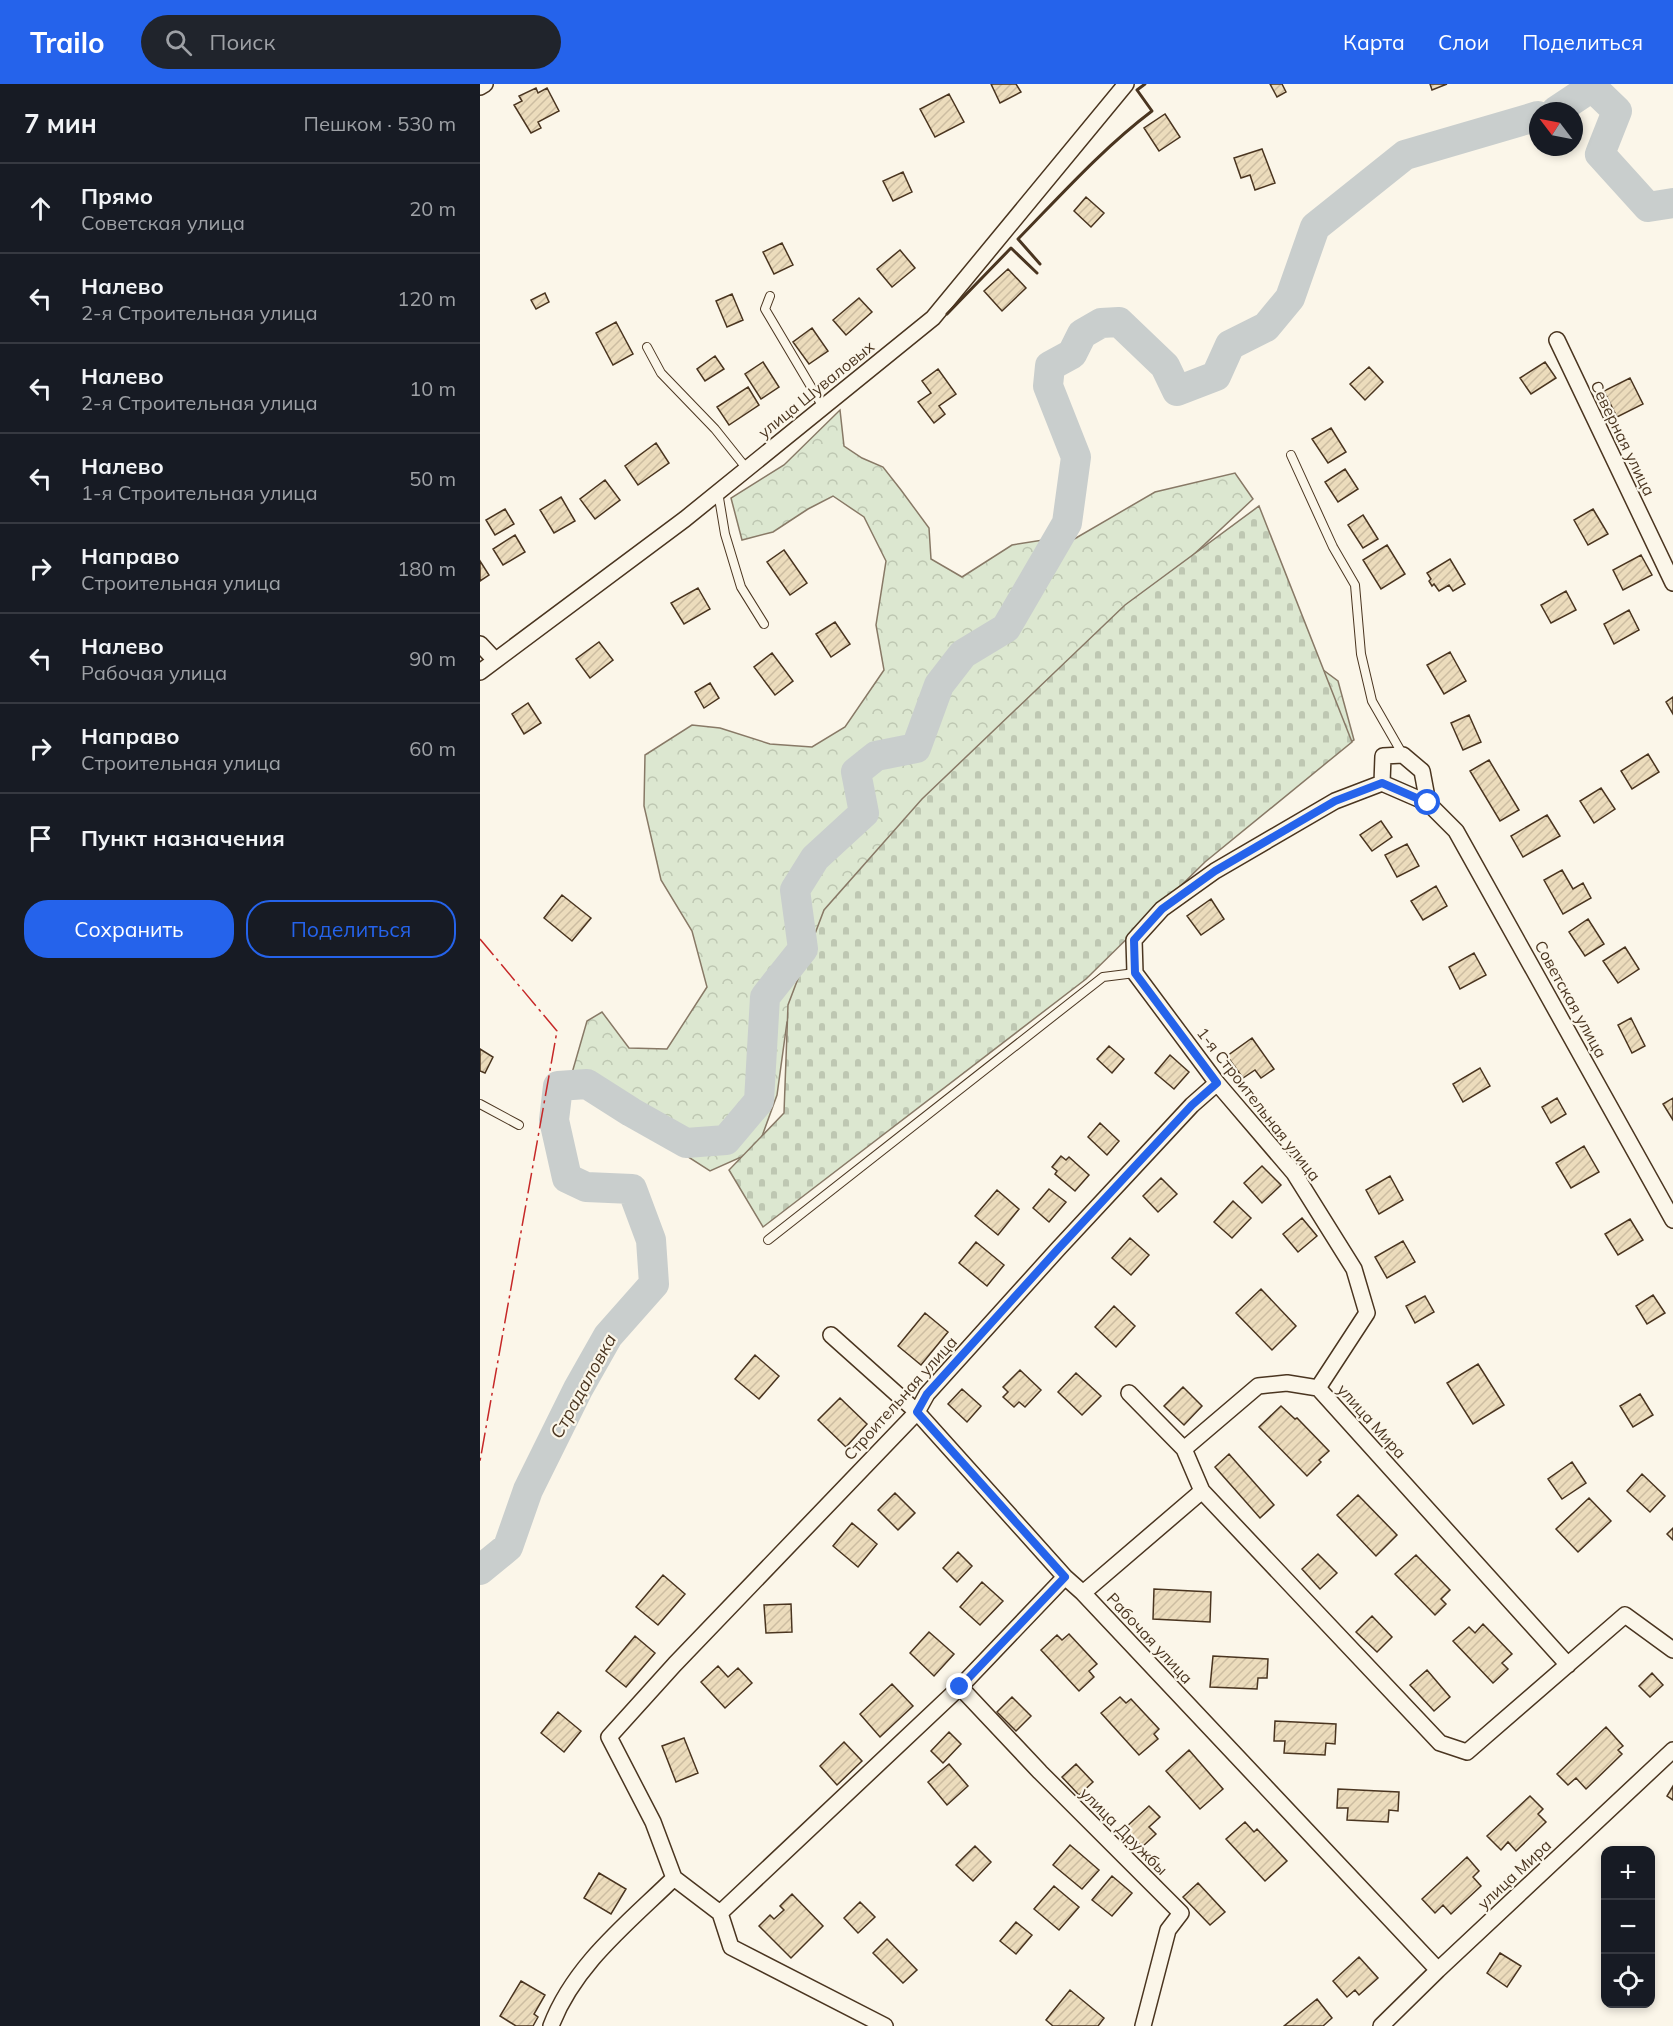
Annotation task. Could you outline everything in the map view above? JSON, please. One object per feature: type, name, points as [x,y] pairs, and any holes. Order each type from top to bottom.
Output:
[{"type":"street","points":[[480,87],[485,84]]},
{"type":"street","name":"улица Шуваловых","points":[[480,672],[685,519],[933,318],[1126,84]]},
{"type":"street","name":"Северная улица","points":[[1557,340],[1673,583]]},
{"type":"street","points":[[480,644],[495,660]]},
{"type":"street","points":[[1135,973],[1134,940],[1162,909],[1215,871],[1282,831],[1335,801],[1382,783],[1383,756],[1403,755],[1422,771],[1428,803]]},
{"type":"street","name":"Советская улица","points":[[1382,783],[1428,803],[1456,831],[1673,1220]]},
{"type":"street","name":"1-я Строительная улица","points":[[1135,973],[1217,1083],[1294,1173],[1354,1269],[1367,1313],[1318,1388]]},
{"type":"street","name":"Строительная улица","points":[[674,1878],[653,1822],[609,1737],[683,1655],[917,1412],[927,1394],[1058,1249],[1192,1105],[1217,1083]]},
{"type":"street","name":"Рабочая улица","points":[[831,1335],[917,1412],[1065,1577],[1083,1593],[1438,1970]]},
{"type":"street","points":[[1184,1449],[1258,1386],[1287,1383],[1318,1388]]},
{"type":"street","name":"улица Мира","points":[[1318,1388],[1568,1665]]},
{"type":"street","points":[[1128,1393],[1184,1449],[1202,1491],[1440,1743],[1467,1752],[1625,1616],[1673,1650]]},
{"type":"street","points":[[1083,1593],[1202,1491]]},
{"type":"street","points":[[720,1913],[960,1687],[1065,1577]]},
{"type":"street","name":"улица Дружбы","points":[[960,1687],[1040,1772],[1180,1913],[1168,1930],[1143,2026]]},
{"type":"street","name":"улица Мира","points":[[1382,2026],[1438,1970],[1673,1750]]},
{"type":"street","points":[[551,2026],[558,2008],[591,1957],[674,1878],[720,1913],[731,1947],[885,2026]]},
{"type":"lane","points":[[770,296],[765,309],[823,407]]},
{"type":"lane","points":[[647,347],[662,373],[714,429],[747,469]]},
{"type":"lane","points":[[1291,455],[1333,547],[1355,585],[1361,654],[1372,701],[1403,755]]},
{"type":"lane","points":[[718,492],[725,534],[741,587],[764,624]]},
{"type":"lane","points":[[768,1240],[1103,977],[1135,973]]},
{"type":"lane","points":[[480,1104],[519,1125]]},
{"type":"green space","points":[[840,410],[844,446],[862,458],[883,467],[929,528],[931,559],[962,577],[1012,545],[1043,540],[1057,549],[1155,492],[1235,473],[1253,499],[1110,633],[1292,647],[1338,681],[1354,740],[1195,845],[787,1022],[777,1095],[757,1150],[710,1171],[665,1142],[611,1115],[572,1073],[587,1021],[602,1012],[629,1048],[667,1049],[707,987],[692,931],[661,880],[644,806],[645,755],[692,725],[720,728],[770,744],[812,747],[845,727],[884,670],[876,625],[886,561],[864,517],[833,496],[773,532],[742,540],[731,498],[784,465]]},
{"type":"green space","points":[[1259,506],[1352,742],[1205,862],[1086,979],[763,1227],[729,1170],[784,1113],[788,1005],[824,910],[922,799],[1125,605]]},
{"type":"building","points":[[991,84],[1016,84],[1021,92],[1000,103]]},
{"type":"building","points":[[1270,84],[1282,84],[1286,92],[1277,97]]},
{"type":"building","points":[[1430,84],[1447,84],[1432,90]]},
{"type":"building","points":[[536,88],[538,93],[547,88],[559,111],[538,122],[541,128],[531,133],[514,105],[522,101],[519,96]]},
{"type":"building","points":[[949,94],[964,122],[935,137],[920,109]]},
{"type":"building","points":[[1165,114],[1180,137],[1159,151],[1144,128]]},
{"type":"building","points":[[1262,149],[1275,183],[1255,190],[1250,175],[1241,178],[1234,158]]},
{"type":"building","points":[[903,172],[912,192],[893,201],[883,181]]},
{"type":"building","points":[[1086,197],[1104,213],[1091,227],[1074,211]]},
{"type":"building","points":[[782,243],[793,265],[774,274],[763,252]]},
{"type":"building","points":[[900,250],[915,268],[892,287],[877,269]]},
{"type":"building","points":[[1008,269],[1026,288],[1002,311],[984,291]]},
{"type":"building","points":[[545,293],[549,302],[536,309],[531,300]]},
{"type":"building","points":[[732,294],[743,320],[727,327],[716,301]]},
{"type":"building","points":[[859,298],[872,312],[846,335],[833,320]]},
{"type":"building","points":[[616,322],[633,354],[613,365],[596,333]]},
{"type":"building","points":[[812,328],[828,351],[809,364],[793,342]]},
{"type":"building","points":[[715,356],[724,369],[705,381],[697,369]]},
{"type":"building","points":[[763,362],[779,387],[761,399],[745,374]]},
{"type":"building","points":[[1545,362],[1556,378],[1531,394],[1520,378]]},
{"type":"building","points":[[1369,367],[1383,382],[1365,400],[1350,384]]},
{"type":"building","points":[[938,369],[956,394],[939,406],[945,414],[934,423],[918,402],[931,393],[922,381]]},
{"type":"building","points":[[1630,378],[1643,404],[1617,417],[1604,391]]},
{"type":"building","points":[[748,387],[759,405],[729,425],[717,407]]},
{"type":"building","points":[[1331,428],[1346,452],[1328,463],[1312,439]]},
{"type":"building","points":[[656,443],[669,463],[638,485],[625,466]]},
{"type":"building","points":[[1345,469],[1358,489],[1338,502],[1325,482]]},
{"type":"building","points":[[605,480],[620,500],[595,519],[580,499]]},
{"type":"building","points":[[561,497],[575,521],[554,533],[540,510]]},
{"type":"building","points":[[505,509],[514,524],[495,535],[486,520]]},
{"type":"building","points":[[1593,509],[1608,534],[1588,545],[1574,520]]},
{"type":"building","points":[[1363,515],[1378,539],[1363,548],[1348,525]]},
{"type":"building","points":[[515,535],[525,552],[503,565],[493,549]]},
{"type":"building","points":[[1387,545],[1405,574],[1381,589],[1363,560]]},
{"type":"building","points":[[784,550],[807,583],[790,595],[767,562]]},
{"type":"building","points":[[1641,555],[1652,575],[1623,590],[1613,570]]},
{"type":"building","points":[[1450,559],[1465,584],[1453,591],[1449,585],[1439,591],[1434,584],[1432,586],[1427,573]]},
{"type":"building","points":[[480,561],[489,575],[480,581]]},
{"type":"building","points":[[698,588],[710,609],[684,624],[671,603]]},
{"type":"building","points":[[1566,591],[1576,610],[1551,623],[1541,605]]},
{"type":"building","points":[[1629,610],[1639,630],[1614,644],[1604,624]]},
{"type":"building","points":[[835,622],[850,644],[831,657],[816,634]]},
{"type":"building","points":[[599,642],[613,660],[590,678],[576,659]]},
{"type":"building","points":[[1450,652],[1466,681],[1444,694],[1427,665]]},
{"type":"building","points":[[772,653],[793,681],[775,695],[754,667]]},
{"type":"building","points":[[710,683],[719,698],[704,708],[695,692]]},
{"type":"building","points":[[1673,697],[1673,714],[1666,702]]},
{"type":"building","points":[[528,703],[541,723],[524,734],[512,714]]},
{"type":"building","points":[[1469,715],[1481,742],[1463,750],[1451,723]]},
{"type":"building","points":[[1648,754],[1659,772],[1632,789],[1621,771]]},
{"type":"building","points":[[1489,760],[1519,810],[1500,821],[1470,771]]},
{"type":"building","points":[[1601,788],[1615,809],[1594,823],[1580,801]]},
{"type":"building","points":[[1547,815],[1560,836],[1523,857],[1511,836]]},
{"type":"building","points":[[1381,821],[1392,837],[1372,851],[1360,835]]},
{"type":"building","points":[[1407,844],[1419,866],[1397,877],[1385,855]]},
{"type":"building","points":[[1562,870],[1573,889],[1583,883],[1591,898],[1563,914],[1544,880]]},
{"type":"building","points":[[1436,886],[1447,906],[1423,920],[1411,901]]},
{"type":"building","points":[[562,895],[591,918],[572,941],[544,918]]},
{"type":"building","points":[[1211,899],[1224,919],[1201,935],[1187,916]]},
{"type":"building","points":[[1588,919],[1604,944],[1585,956],[1569,932]]},
{"type":"building","points":[[1625,947],[1639,969],[1618,983],[1603,961]]},
{"type":"building","points":[[1474,953],[1486,975],[1460,989],[1449,967]]},
{"type":"building","points":[[1631,1018],[1645,1046],[1632,1053],[1618,1025]]},
{"type":"building","points":[[1252,1038],[1274,1069],[1261,1078],[1255,1070],[1243,1078],[1227,1056]]},
{"type":"building","points":[[1109,1046],[1124,1059],[1112,1073],[1097,1059]]},
{"type":"building","points":[[480,1049],[493,1057],[485,1073],[480,1071]]},
{"type":"building","points":[[1170,1055],[1189,1072],[1174,1089],[1155,1073]]},
{"type":"building","points":[[1480,1068],[1490,1086],[1463,1102],[1453,1084]]},
{"type":"building","points":[[1557,1098],[1566,1114],[1551,1123],[1542,1107]]},
{"type":"building","points":[[1673,1098],[1673,1120],[1663,1104]]},
{"type":"building","points":[[1100,1123],[1119,1141],[1107,1155],[1088,1137]]},
{"type":"building","points":[[1584,1146],[1599,1172],[1571,1188],[1556,1163]]},
{"type":"building","points":[[1061,1156],[1066,1160],[1069,1157],[1089,1175],[1075,1191],[1055,1174],[1057,1171],[1052,1167]]},
{"type":"building","points":[[1262,1166],[1281,1185],[1262,1203],[1244,1183]]},
{"type":"building","points":[[1390,1176],[1403,1200],[1379,1214],[1366,1190]]},
{"type":"building","points":[[1161,1178],[1177,1194],[1158,1212],[1143,1196]]},
{"type":"building","points":[[1049,1189],[1066,1202],[1049,1222],[1033,1208]]},
{"type":"building","points":[[997,1190],[1019,1209],[998,1235],[975,1216]]},
{"type":"building","points":[[1233,1201],[1251,1218],[1232,1238],[1214,1222]]},
{"type":"building","points":[[1302,1218],[1317,1236],[1298,1252],[1283,1234]]},
{"type":"building","points":[[1630,1219],[1643,1240],[1618,1255],[1605,1234]]},
{"type":"building","points":[[1130,1238],[1149,1255],[1131,1275],[1112,1258]]},
{"type":"building","points":[[1403,1241],[1415,1262],[1387,1278],[1375,1257]]},
{"type":"building","points":[[976,1242],[1004,1265],[987,1286],[959,1263]]},
{"type":"building","points":[[1261,1289],[1296,1326],[1272,1350],[1236,1313]]},
{"type":"building","points":[[1653,1295],[1665,1313],[1647,1324],[1636,1306]]},
{"type":"building","points":[[1425,1296],[1434,1312],[1415,1323],[1406,1306]]},
{"type":"building","points":[[1114,1306],[1135,1326],[1116,1347],[1095,1327]]},
{"type":"building","points":[[925,1313],[948,1332],[921,1365],[898,1346]]},
{"type":"building","points":[[755,1355],[779,1376],[759,1399],[735,1379]]},
{"type":"building","points":[[1478,1364],[1504,1405],[1473,1424],[1447,1383]]},
{"type":"building","points":[[1020,1370],[1041,1390],[1025,1407],[1019,1402],[1014,1407],[1003,1397],[1008,1392],[1003,1387]]},
{"type":"building","points":[[1076,1373],[1101,1396],[1082,1415],[1058,1392]]},
{"type":"building","points":[[1183,1387],[1202,1406],[1184,1425],[1164,1406]]},
{"type":"building","points":[[962,1389],[981,1406],[967,1422],[948,1404]]},
{"type":"building","points":[[1640,1394],[1653,1415],[1633,1427],[1620,1406]]},
{"type":"building","points":[[840,1398],[867,1424],[846,1447],[818,1420]]},
{"type":"building","points":[[1281,1406],[1295,1419],[1297,1418],[1329,1451],[1307,1476],[1259,1427]]},
{"type":"building","points":[[1229,1454],[1274,1505],[1260,1518],[1215,1467]]},
{"type":"building","points":[[1572,1462],[1586,1483],[1562,1499],[1548,1479]]},
{"type":"building","points":[[1642,1474],[1665,1496],[1650,1512],[1627,1491]]},
{"type":"building","points":[[895,1493],[915,1513],[898,1530],[878,1510]]},
{"type":"building","points":[[1358,1495],[1397,1535],[1376,1556],[1337,1515]]},
{"type":"building","points":[[1589,1498],[1611,1521],[1578,1552],[1556,1529]]},
{"type":"building","points":[[852,1523],[877,1544],[858,1567],[833,1546]]},
{"type":"building","points":[[1673,1528],[1673,1540],[1667,1534]]},
{"type":"building","points":[[958,1552],[972,1566],[957,1582],[943,1568]]},
{"type":"building","points":[[1318,1554],[1337,1573],[1320,1589],[1302,1569]]},
{"type":"building","points":[[1416,1555],[1450,1590],[1441,1599],[1446,1604],[1435,1615],[1395,1574]]},
{"type":"building","points":[[663,1575],[685,1594],[658,1625],[636,1607]]},
{"type":"building","points":[[982,1582],[1003,1601],[980,1625],[960,1607]]},
{"type":"building","points":[[1154,1589],[1211,1592],[1210,1622],[1153,1619]]},
{"type":"building","points":[[791,1604],[792,1632],[766,1633],[764,1605]]},
{"type":"building","points":[[1372,1616],[1392,1637],[1377,1652],[1356,1632]]},
{"type":"building","points":[[1483,1624],[1512,1654],[1502,1663],[1508,1669],[1493,1683],[1453,1641],[1469,1627],[1475,1633]]},
{"type":"building","points":[[929,1632],[954,1654],[934,1676],[910,1653]]},
{"type":"building","points":[[1069,1634],[1097,1664],[1089,1671],[1094,1677],[1079,1691],[1041,1650],[1057,1635],[1062,1640]]},
{"type":"building","points":[[635,1636],[655,1653],[626,1687],[606,1671]]},
{"type":"building","points":[[1213,1656],[1268,1659],[1267,1678],[1258,1678],[1257,1689],[1210,1687]]},
{"type":"building","points":[[718,1666],[728,1677],[738,1668],[752,1683],[725,1708],[701,1682]]},
{"type":"building","points":[[1427,1670],[1450,1697],[1434,1711],[1410,1685]]},
{"type":"building","points":[[1652,1673],[1663,1685],[1650,1697],[1639,1686]]},
{"type":"building","points":[[892,1684],[913,1706],[880,1737],[860,1714]]},
{"type":"building","points":[[1012,1697],[1031,1716],[1016,1731],[997,1712]]},
{"type":"building","points":[[1120,1697],[1126,1703],[1131,1699],[1159,1729],[1154,1734],[1158,1739],[1139,1755],[1101,1713]]},
{"type":"building","points":[[558,1712],[581,1731],[564,1752],[541,1733]]},
{"type":"building","points":[[1275,1721],[1336,1724],[1335,1744],[1326,1743],[1325,1755],[1284,1753],[1285,1741],[1274,1741]]},
{"type":"building","points":[[1606,1727],[1623,1746],[1618,1750],[1622,1754],[1586,1789],[1576,1778],[1568,1785],[1557,1774]]},
{"type":"building","points":[[949,1732],[961,1744],[943,1763],[931,1751]]},
{"type":"building","points":[[684,1738],[698,1773],[676,1782],[662,1746]]},
{"type":"building","points":[[844,1742],[862,1761],[837,1785],[820,1766]]},
{"type":"building","points":[[1189,1750],[1223,1789],[1200,1809],[1166,1771]]},
{"type":"building","points":[[949,1764],[968,1786],[947,1805],[928,1782]]},
{"type":"building","points":[[1076,1764],[1093,1782],[1079,1795],[1062,1777]]},
{"type":"building","points":[[1673,1786],[1673,1800],[1667,1796]]},
{"type":"building","points":[[1338,1789],[1399,1792],[1398,1811],[1389,1810],[1388,1822],[1347,1820],[1348,1808],[1337,1808]]},
{"type":"building","points":[[1530,1796],[1543,1809],[1538,1814],[1546,1822],[1516,1851],[1508,1842],[1501,1850],[1487,1836]]},
{"type":"building","points":[[1149,1806],[1160,1817],[1149,1827],[1156,1834],[1142,1847],[1125,1828]]},
{"type":"building","points":[[1245,1822],[1254,1832],[1257,1829],[1287,1861],[1265,1881],[1226,1839]]},
{"type":"building","points":[[1070,1845],[1099,1870],[1082,1889],[1053,1865]]},
{"type":"building","points":[[975,1846],[991,1862],[973,1881],[956,1865]]},
{"type":"building","points":[[1467,1857],[1479,1871],[1473,1877],[1481,1886],[1451,1914],[1443,1905],[1435,1913],[1422,1899]]},
{"type":"building","points":[[599,1873],[626,1889],[611,1914],[584,1898]]},
{"type":"building","points":[[1112,1876],[1132,1893],[1112,1916],[1092,1900]]},
{"type":"building","points":[[1198,1883],[1225,1912],[1210,1925],[1183,1897]]},
{"type":"building","points":[[1054,1886],[1079,1907],[1059,1930],[1034,1909]]},
{"type":"building","points":[[792,1894],[823,1926],[791,1958],[759,1926],[770,1915],[774,1919],[784,1910],[780,1906]]},
{"type":"building","points":[[860,1902],[875,1917],[858,1933],[844,1918]]},
{"type":"building","points":[[1016,1922],[1032,1935],[1016,1954],[1000,1941]]},
{"type":"building","points":[[887,1939],[917,1970],[903,1983],[873,1953]]},
{"type":"building","points":[[1500,1953],[1521,1966],[1507,1987],[1487,1973]]},
{"type":"building","points":[[1359,1957],[1378,1978],[1359,1995],[1355,1990],[1347,1997],[1333,1981]]},
{"type":"building","points":[[521,1981],[545,1995],[534,2014],[538,2017],[533,2026],[516,2026],[500,2016]]},
{"type":"building","points":[[1070,1990],[1104,2018],[1098,2026],[1053,2026],[1046,2020]]},
{"type":"building","points":[[1317,1999],[1332,2018],[1323,2026],[1284,2026]]},
{"type":"waterway","name":"Страдаловка","points":[[1570,102],[1592,87],[1617,111],[1600,154],[1648,207],[1673,203]]},
{"type":"waterway","name":"Страдаловка","points":[[480,1570],[508,1547],[528,1490],[578,1389],[608,1336],[654,1284],[651,1240],[632,1189],[586,1187],[567,1178],[554,1120],[558,1086],[587,1084],[686,1143],[726,1140],[759,1101],[765,997],[803,949],[795,890],[815,858],[864,813],[856,772],[876,756],[916,748],[939,685],[963,654],[1006,628],[1067,523],[1076,457],[1048,386],[1050,366],[1072,354],[1082,334],[1101,323],[1119,322],[1165,366],[1177,391],[1216,376],[1230,345],[1266,327],[1290,298],[1315,227],[1405,155],[1529,119]]},
{"type":"wall","points":[[1040,264],[1018,239],[1099,156],[1152,111],[1137,90],[1145,84]]},
{"type":"wall","points":[[947,314],[1011,248],[1037,273]]},
{"type":"power","points":[[480,939],[557,1031],[480,1461]]},
{"type":"route","points":[[960,1687],[1065,1577],[917,1412],[927,1394],[1058,1249],[1192,1105],[1217,1083],[1135,973],[1134,940],[1162,909],[1215,871],[1335,801],[1382,783],[1428,803]]}]
